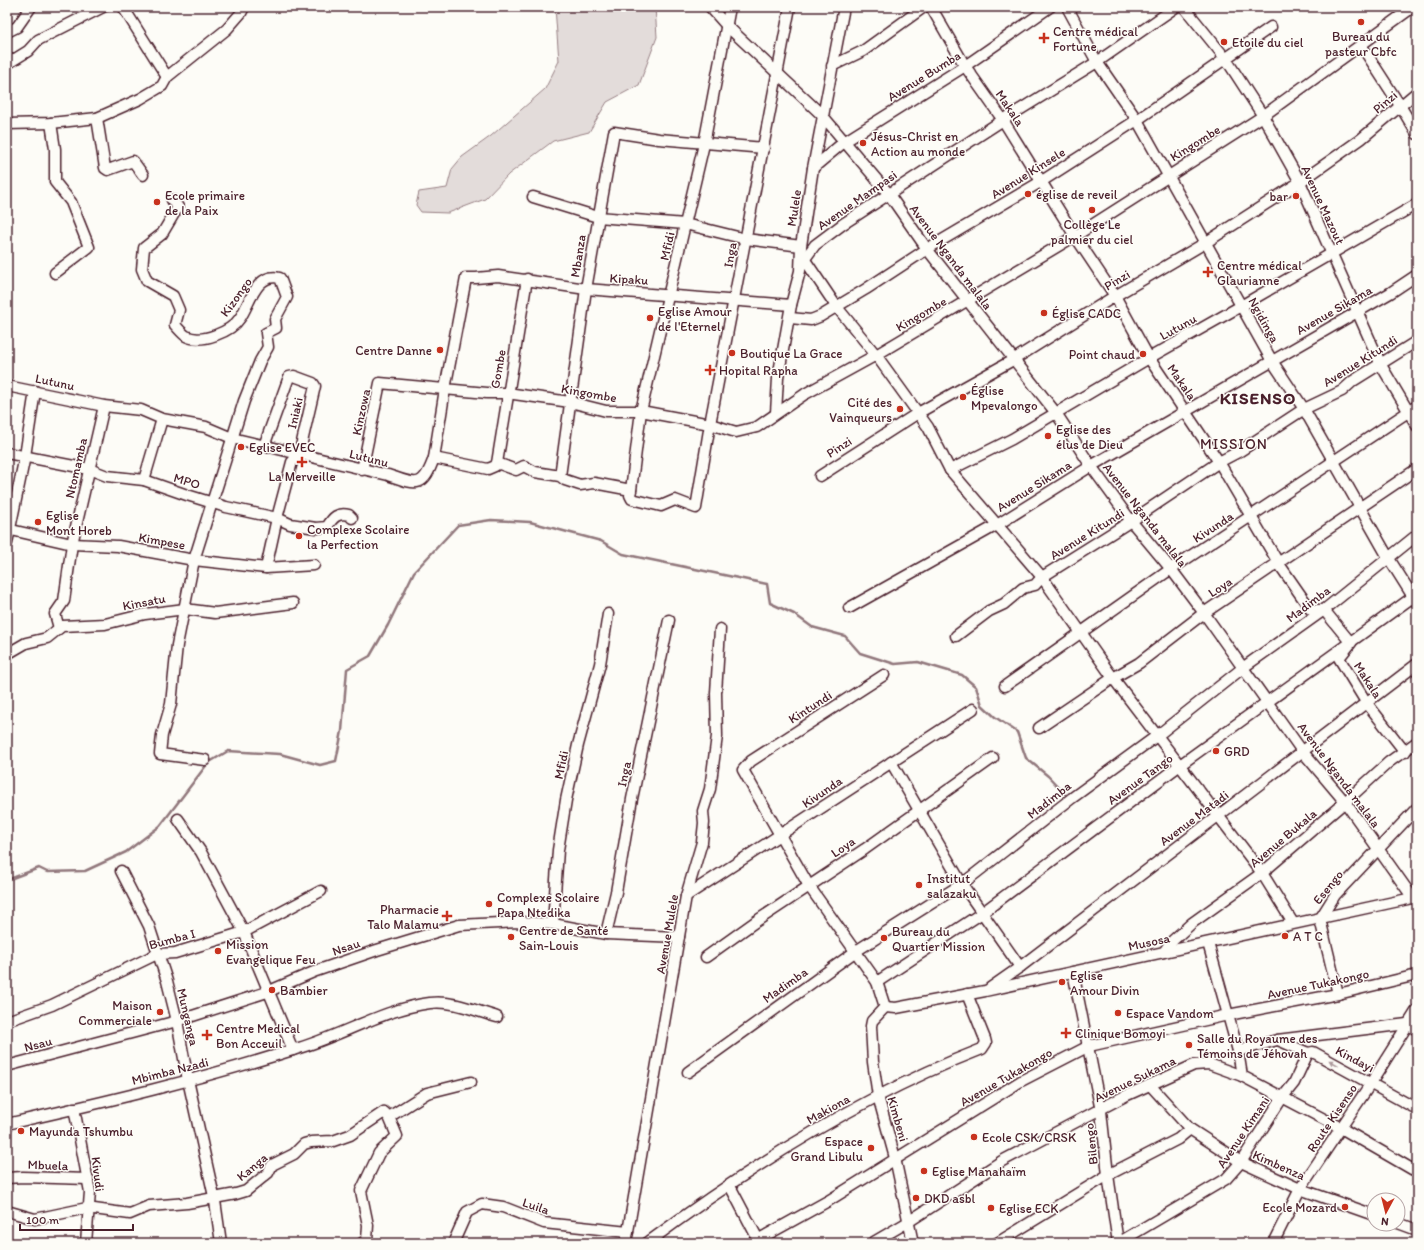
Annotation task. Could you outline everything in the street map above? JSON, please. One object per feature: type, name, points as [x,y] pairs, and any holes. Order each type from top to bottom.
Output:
[{"type":"street","points":[[7,32],[18,26],[31,7]]},
{"type":"street","points":[[7,64],[28,51],[38,40],[103,7]]},
{"type":"street","points":[[123,7],[167,77]]},
{"type":"street","points":[[7,124],[51,123],[97,118],[140,99],[162,86],[167,77],[227,29],[241,13],[244,7]]},
{"type":"street","name":"Avenue Nganda malala","points":[[710,7],[777,74],[822,116],[888,193],[927,249],[967,302],[1056,413],[1091,466],[1131,521],[1204,613],[1269,702],[1302,751],[1345,802],[1378,850],[1415,898]]},
{"type":"street","name":"Mfidi","points":[[631,490],[641,412],[704,144],[730,7]]},
{"type":"street","name":"Inga","points":[[631,490],[630,495],[632,499],[661,506],[675,500],[696,508],[710,424],[735,301],[790,7]]},
{"type":"street","name":"Mulele","points":[[776,413],[778,378],[790,318],[791,305],[803,262],[802,246],[813,168],[844,7]]},
{"type":"street","points":[[832,66],[863,51],[924,7]]},
{"type":"street","name":"Makala","points":[[932,7],[965,66],[1003,120],[1075,236],[1115,296],[1149,358],[1219,462],[1278,564],[1311,610],[1324,610]]},
{"type":"street","name":"Avenue Bumba","points":[[813,168],[844,142],[965,66],[1050,7]]},
{"type":"street","name":"Ngidinga","points":[[1067,7],[1096,62],[1137,120],[1167,177],[1242,306],[1272,361],[1304,409],[1388,558],[1416,598]]},
{"type":"street","name":"Avenue Mampasi","points":[[803,262],[810,251],[820,241],[888,193],[1096,62],[1176,7]]},
{"type":"street","name":"Avenue Mazout","points":[[1184,7],[1226,59],[1263,116],[1300,182],[1381,365],[1413,408],[1417,426]]},
{"type":"street","name":"Kingombe","points":[[380,382],[445,390],[507,393],[570,402],[606,411],[641,412],[710,424],[736,432],[757,427],[805,394],[967,302],[1075,236],[1263,116],[1413,7]]},
{"type":"street","name":"Avenue Kinsele","points":[[790,318],[811,320],[836,306],[927,249],[1042,181],[1137,120],[1270,27]]},
{"type":"street","points":[[1361,45],[1401,106],[1417,134]]},
{"type":"street","name":"Pinzi","points":[[820,476],[918,413],[1013,360],[1115,296],[1205,243],[1300,182],[1361,139],[1417,92]]},
{"type":"street","points":[[97,118],[104,168],[108,170],[133,161],[143,174]]},
{"type":"street","points":[[51,123],[55,149],[55,182],[71,202],[88,247],[55,273]]},
{"type":"street","name":"Mbanza","points":[[560,476],[586,289],[614,132],[704,144]]},
{"type":"street","points":[[704,144],[764,148]]},
{"type":"street","points":[[533,197],[598,217],[685,224],[746,238],[802,246]]},
{"type":"street","name":"Kizongo","points":[[172,200],[178,208],[162,234],[144,248],[142,269],[147,281],[173,296],[179,310],[174,325],[186,336],[208,339],[232,327],[240,319],[251,294],[261,283],[275,277],[280,278],[287,297],[275,319],[276,328],[266,333],[268,347],[260,361],[232,438]]},
{"type":"street","name":"Lutunu","points":[[950,470],[1012,439],[1149,358],[1242,306],[1417,204]]},
{"type":"street","points":[[803,262],[836,306],[876,355],[918,413],[936,442],[950,470],[1042,577],[1082,632],[1112,678],[1158,735],[1262,873],[1294,923]]},
{"type":"street","name":"Avenue Sikama","points":[[849,608],[997,525],[1091,466],[1358,312],[1417,275]]},
{"type":"street","name":"Kipaku","points":[[466,278],[498,276],[527,279],[586,289],[669,294],[735,301],[762,301],[791,305]]},
{"type":"street","name":"Lutunu","points":[[7,386],[104,406],[141,410],[162,419],[206,427],[232,438],[416,483],[426,477],[434,458],[466,278]]},
{"type":"street","name":"Gombe","points":[[497,463],[507,393],[527,279]]},
{"type":"street","name":"Avenue Kitundi","points":[[956,636],[989,611],[1004,604],[1023,588],[1035,585],[1042,577],[1131,521],[1219,462],[1240,451],[1304,409],[1342,391],[1353,381],[1381,365],[1417,341]]},
{"type":"street","name":"Iniaki","points":[[264,446],[289,377],[294,376],[313,383],[315,386],[299,455],[292,462],[277,518],[266,568]]},
{"type":"street","name":"Kinzowa","points":[[362,470],[380,382]]},
{"type":"street","points":[[7,543],[8,529],[25,456],[35,391]]},
{"type":"street","name":"Ntomamba","points":[[59,628],[55,614],[64,601],[72,544],[104,406]]},
{"type":"street","name":"Kivunda","points":[[1005,686],[1171,570],[1413,408]]},
{"type":"street","points":[[144,480],[162,419]]},
{"type":"street","points":[[205,760],[160,754],[162,735],[171,704],[177,645],[194,560],[232,438]]},
{"type":"street","name":"MPO","points":[[7,453],[89,469],[107,476],[144,480],[187,495],[233,508],[277,518],[290,524],[316,528],[327,527],[332,518],[338,514],[349,515],[352,518]]},
{"type":"street","points":[[434,458],[488,469],[495,466],[497,463],[516,470],[524,466],[539,473],[560,476],[565,480],[580,485],[594,483],[631,490]]},
{"type":"street","name":"Loya","points":[[1039,728],[1112,678],[1139,663],[1204,613],[1417,469]]},
{"type":"street","name":"Kimpese","points":[[8,529],[72,544],[118,546],[194,560],[266,568],[314,565]]},
{"type":"street","name":"Madimba","points":[[688,1072],[856,951],[962,884],[1072,798],[1158,735],[1244,667],[1324,610],[1417,535]]},
{"type":"street","name":"Avenue Tango","points":[[877,982],[982,913],[1180,765],[1416,598]]},
{"type":"street","name":"Kinsatu","points":[[7,654],[26,643],[47,638],[62,626],[105,624],[145,614],[185,609],[215,613],[293,603]]},
{"type":"street","points":[[1324,610],[1352,642]]},
{"type":"street","name":"Mfidi","points":[[553,924],[558,850],[565,807],[578,745],[600,664],[608,614]]},
{"type":"street","name":"Inga","points":[[606,934],[616,892],[632,799],[669,620]]},
{"type":"street","name":"Avenue Mulele","points":[[626,1243],[686,896],[702,842],[704,823],[703,811],[711,782],[717,736],[716,693],[720,629]]},
{"type":"street","name":"Makala","points":[[1352,642],[1339,658],[1366,702],[1405,752]]},
{"type":"street","name":"Avenue Matadi","points":[[985,991],[1020,967],[1417,664]]},
{"type":"street","name":"Kintundi","points":[[780,837],[743,772],[751,761],[884,675]]},
{"type":"street","name":"Kivunda","points":[[686,896],[780,837],[973,709]]},
{"type":"street","name":"Avenue Bukala","points":[[1164,952],[1170,943],[1192,923],[1262,873],[1389,762],[1417,742]]},
{"type":"street","name":"Loya","points":[[706,957],[755,922],[865,849],[919,809],[993,758]]},
{"type":"street","points":[[891,762],[962,884],[1020,967]]},
{"type":"street","name":"Esengo","points":[[1338,994],[1320,919],[1335,895],[1417,808]]},
{"type":"street","points":[[178,820],[201,852],[244,932],[267,992],[293,1050]]},
{"type":"street","points":[[780,837],[810,886],[877,982],[886,1007]]},
{"type":"street","name":"Munganga","points":[[121,871],[148,926],[177,1021],[188,1080],[214,1199],[221,1243]]},
{"type":"street","name":"Bumba I","points":[[7,1021],[52,1005],[157,954],[176,953],[244,932],[321,891]]},
{"type":"street","name":"Musosa","points":[[886,1007],[896,1008],[985,991],[1415,898]]},
{"type":"street","name":"Nsau","points":[[7,1066],[177,1021],[267,992],[316,971],[362,955],[424,934],[459,925],[520,922],[553,924],[606,934],[680,937]]},
{"type":"street","points":[[1208,943],[1238,1051],[1242,1076]]},
{"type":"street","name":"Bilengo","points":[[1073,972],[1101,1111],[1108,1175],[1118,1243]]},
{"type":"street","name":"Avenue Tukakongo","points":[[757,1242],[1021,1081],[1089,1046],[1228,1015],[1338,994],[1417,975]]},
{"type":"street","name":"Makiona","points":[[647,1243],[803,1138],[878,1096],[982,1049],[985,1046],[986,1039],[967,994]]},
{"type":"street","name":"Mbimba Nzadi","points":[[7,1124],[188,1080],[293,1050],[360,1026],[391,1011],[430,1003],[448,1003],[497,1017]]},
{"type":"street","name":"Kimbeni","points":[[886,1007],[872,1021],[870,1029],[878,1096],[896,1158],[913,1243]]},
{"type":"street","name":"Route Kisenso","points":[[1273,1243],[1300,1189],[1371,1083],[1417,1010]]},
{"type":"street","points":[[1238,1051],[1277,1040],[1408,1024],[1417,1030]]},
{"type":"street","name":"Kindayi","points":[[1277,1040],[1308,1052],[1313,1052],[1417,1109]]},
{"type":"street","name":"Avenue Kimani","points":[[1118,1243],[1226,1179],[1241,1162],[1282,1098],[1294,1083],[1308,1052]]},
{"type":"street","name":"Avenue Sukama","points":[[872,1243],[908,1222],[1002,1161],[1101,1111],[1125,1096],[1194,1065],[1210,1064],[1242,1076],[1341,1128],[1417,1172]]},
{"type":"street","name":"Kanga","points":[[7,1211],[35,1219],[87,1208],[130,1214],[148,1206],[214,1199],[246,1191],[268,1173],[276,1162],[294,1154],[304,1144],[311,1142],[333,1141],[350,1135],[384,1112],[389,1117],[428,1093],[470,1082]]},
{"type":"street","name":"Kimbenza","points":[[1150,1085],[1190,1129],[1241,1162],[1300,1189],[1366,1212]]},
{"type":"street","name":"Kivudi","points":[[74,1108],[90,1192],[87,1208],[86,1243]]},
{"type":"street","points":[[362,1243],[367,1240],[368,1225],[361,1191],[379,1153],[397,1136],[389,1117]]},
{"type":"street","points":[[997,1243],[1108,1175],[1178,1139],[1190,1129]]},
{"type":"street","name":"Mbuela","points":[[7,1178],[88,1179]]},
{"type":"street","points":[[730,1186],[757,1242]]},
{"type":"street","name":"Luila","points":[[455,1239],[467,1212],[482,1204],[503,1207],[544,1224],[572,1228],[614,1229],[628,1232]]},
{"type":"street","points":[[1406,1227],[1417,1230]]},
{"type":"shaded area","points":[[555,7],[655,7],[657,37],[639,85],[607,102],[589,132],[553,141],[509,174],[485,199],[448,213],[421,212],[416,205],[419,192],[447,188],[452,169],[462,157],[491,136],[545,89],[559,61]]},
{"type":"waterway","points":[[7,880],[39,868],[47,872],[85,871],[126,852],[160,826],[208,763],[228,751],[280,754],[320,765],[336,761],[342,731],[347,669],[370,656],[388,625],[414,572],[458,525],[491,520],[530,522],[601,541],[623,554],[767,584],[770,603],[794,614],[812,627],[845,636],[860,653],[895,664],[918,662],[962,675],[976,687],[982,705],[995,717],[1017,732],[1026,758],[1048,776],[1065,794]]},
{"type":"place","name":"Bureau du pasteur Cbfc","points":[[1361,22]]},
{"type":"place","name":"Centre médical Fortune","points":[[1044,38]]},
{"type":"place","name":"Etoile du ciel","points":[[1224,42]]},
{"type":"place","name":"Jésus-Christ en Action au monde","points":[[863,143]]},
{"type":"place","name":"église de reveil","points":[[1028,194]]},
{"type":"place","name":"bar","points":[[1296,196]]},
{"type":"place","name":"Ecole primaire de la Paix","points":[[157,202]]},
{"type":"place","name":"Collège Le palmier du ciel","points":[[1092,210]]},
{"type":"place","name":"Centre médical Glaurianne","points":[[1208,272]]},
{"type":"place","name":"Église CADC","points":[[1044,313]]},
{"type":"place","name":"Eglise Amour de l'Eternel","points":[[650,318]]},
{"type":"place","name":"Centre Danne","points":[[440,350]]},
{"type":"place","name":"Boutique La Grace","points":[[732,353]]},
{"type":"place","name":"Point chaud","points":[[1143,354]]},
{"type":"place","name":"Hopital Rapha","points":[[710,370]]},
{"type":"place","name":"Église Mpevalongo","points":[[963,397]]},
{"type":"place","name":"Cité des Vainqueurs","points":[[900,409]]},
{"type":"place","name":"Eglise des élus de Dieu","points":[[1048,436]]},
{"type":"place","name":"Eglise EVEC","points":[[241,447]]},
{"type":"place","name":"La Merveille","points":[[302,462]]},
{"type":"place","name":"Eglise Mont Horeb","points":[[38,522]]},
{"type":"place","name":"Complexe Scolaire la Perfection","points":[[299,536]]},
{"type":"place","name":"GRD","points":[[1216,751]]},
{"type":"place","name":"Institut salazaku","points":[[919,885]]},
{"type":"place","name":"Complexe Scolaire Papa Ntedika","points":[[489,904]]},
{"type":"place","name":"Pharmacie Talo Malamu","points":[[447,916]]},
{"type":"place","name":"A T C","points":[[1285,936]]},
{"type":"place","name":"Centre de Santé Sain-Louis","points":[[511,937]]},
{"type":"place","name":"Bureau du Quartier Mission","points":[[884,938]]},
{"type":"place","name":"Mission Evangelique Feu","points":[[218,951]]},
{"type":"place","name":"Eglise Amour Divin","points":[[1062,982]]},
{"type":"place","name":"Bambier","points":[[272,990]]},
{"type":"place","name":"Maison Commerciale","points":[[160,1012]]},
{"type":"place","name":"Espace Vandom","points":[[1118,1013]]},
{"type":"place","name":"Clinique Bomoyi","points":[[1066,1033]]},
{"type":"place","name":"Centre Medical Bon Acceuil","points":[[207,1035]]},
{"type":"place","name":"Salle du Royaume des Témoins de Jéhovah","points":[[1189,1045]]},
{"type":"place","name":"Mayunda Tshumbu","points":[[21,1131]]},
{"type":"place","name":"Ecole CSK/CRSK","points":[[974,1137]]},
{"type":"place","name":"Espace Grand Libulu","points":[[871,1148]]},
{"type":"place","name":"Eglise Manahaïm","points":[[924,1171]]},
{"type":"place","name":"DKD asbl","points":[[916,1198]]},
{"type":"place","name":"Ecole Mozard","points":[[1345,1207]]},
{"type":"place","name":"Eglise ECK","points":[[991,1208]]},
{"type":"district","name":"KISENSO","points":[[1258,398]]},
{"type":"district","name":"MISSION","points":[[1234,444]]}]
